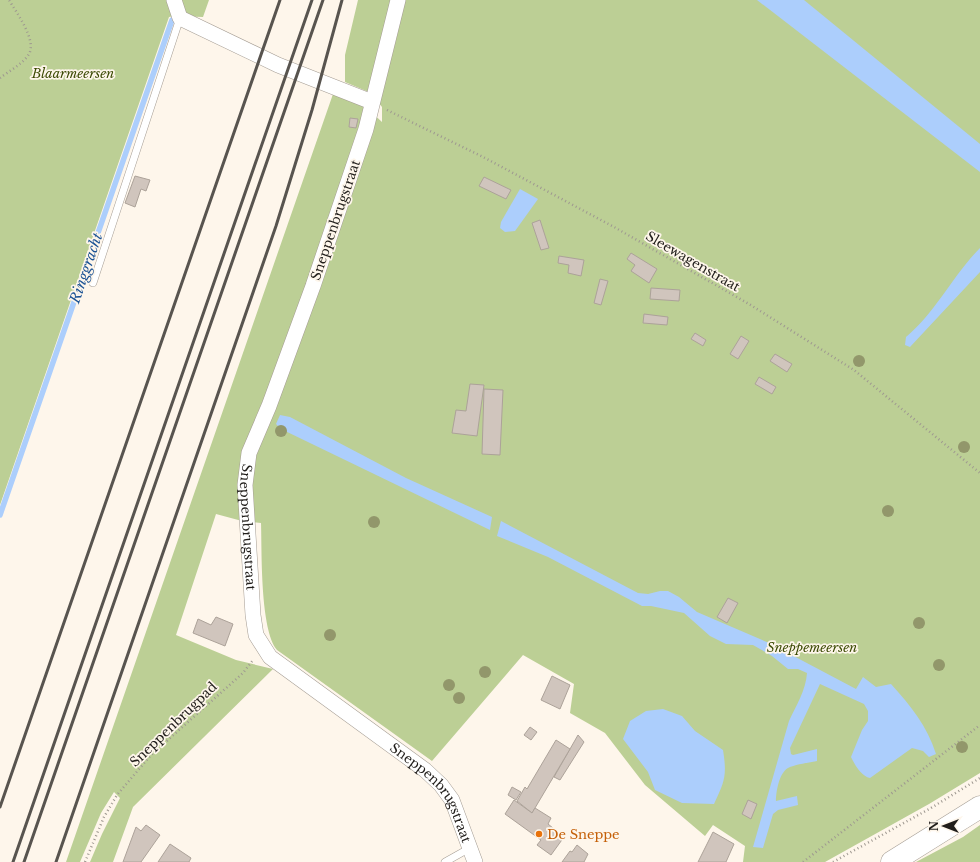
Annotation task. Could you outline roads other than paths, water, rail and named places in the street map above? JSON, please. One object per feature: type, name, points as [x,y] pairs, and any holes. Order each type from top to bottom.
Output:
[{"type":"highway","points":[[892,862],[980,807]]},
{"type":"street","points":[[174,0],[180,18],[278,65],[372,102]]},
{"type":"street","name":"Sneppenbrugstraat","points":[[398,0],[366,128],[313,286],[269,406],[249,453],[245,485],[253,615],[256,635],[264,651],[275,662],[425,770],[441,785],[452,800],[472,855]]},
{"type":"lane","points":[[93,283],[180,18]]},
{"type":"lane","points":[[446,862],[472,855]]},
{"type":"water","points":[[757,0],[804,0],[980,144],[980,172]]},
{"type":"water","points":[[520,189],[538,199],[515,231],[505,232],[500,228],[501,222]]},
{"type":"water","points":[[980,248],[980,272],[910,347],[905,345],[906,337],[917,327]]},
{"type":"water","points":[[280,415],[290,417],[406,478],[492,517],[490,530],[281,429],[276,424]]},
{"type":"water","points":[[501,521],[638,593],[648,594],[668,591],[679,597],[697,612],[769,643],[856,689],[863,677],[876,687],[891,684],[918,717],[928,734],[936,754],[929,757],[923,751],[912,748],[870,778],[867,777],[859,770],[851,757],[862,730],[868,721],[868,711],[864,704],[820,684],[790,748],[791,754],[793,755],[817,749],[817,761],[788,768],[782,774],[776,801],[797,796],[798,805],[778,810],[773,814],[763,848],[753,847],[789,721],[803,692],[807,673],[798,669],[788,669],[772,656],[753,645],[726,644],[710,636],[684,613],[651,606],[642,606],[548,557],[497,536]]},
{"type":"water","points":[[663,709],[682,716],[695,731],[723,750],[725,766],[724,778],[714,804],[682,803],[655,790],[648,772],[623,739],[630,721],[646,711]]},
{"type":"waterway","name":"Ringgracht","points":[[0,515],[172,20]]},
{"type":"railway","points":[[0,807],[280,0]]},
{"type":"railway","points":[[13,862],[312,0]]},
{"type":"railway","points":[[24,862],[323,0]]},
{"type":"railway","points":[[56,862],[276,226],[312,110],[342,0]]},
{"type":"place","name":"De Sneppe","points":[[539,834]]},
{"type":"park label","name":"Blaarmeersen","points":[[73,73]]},
{"type":"park label","name":"Sneppemeersen","points":[[812,647]]}]
